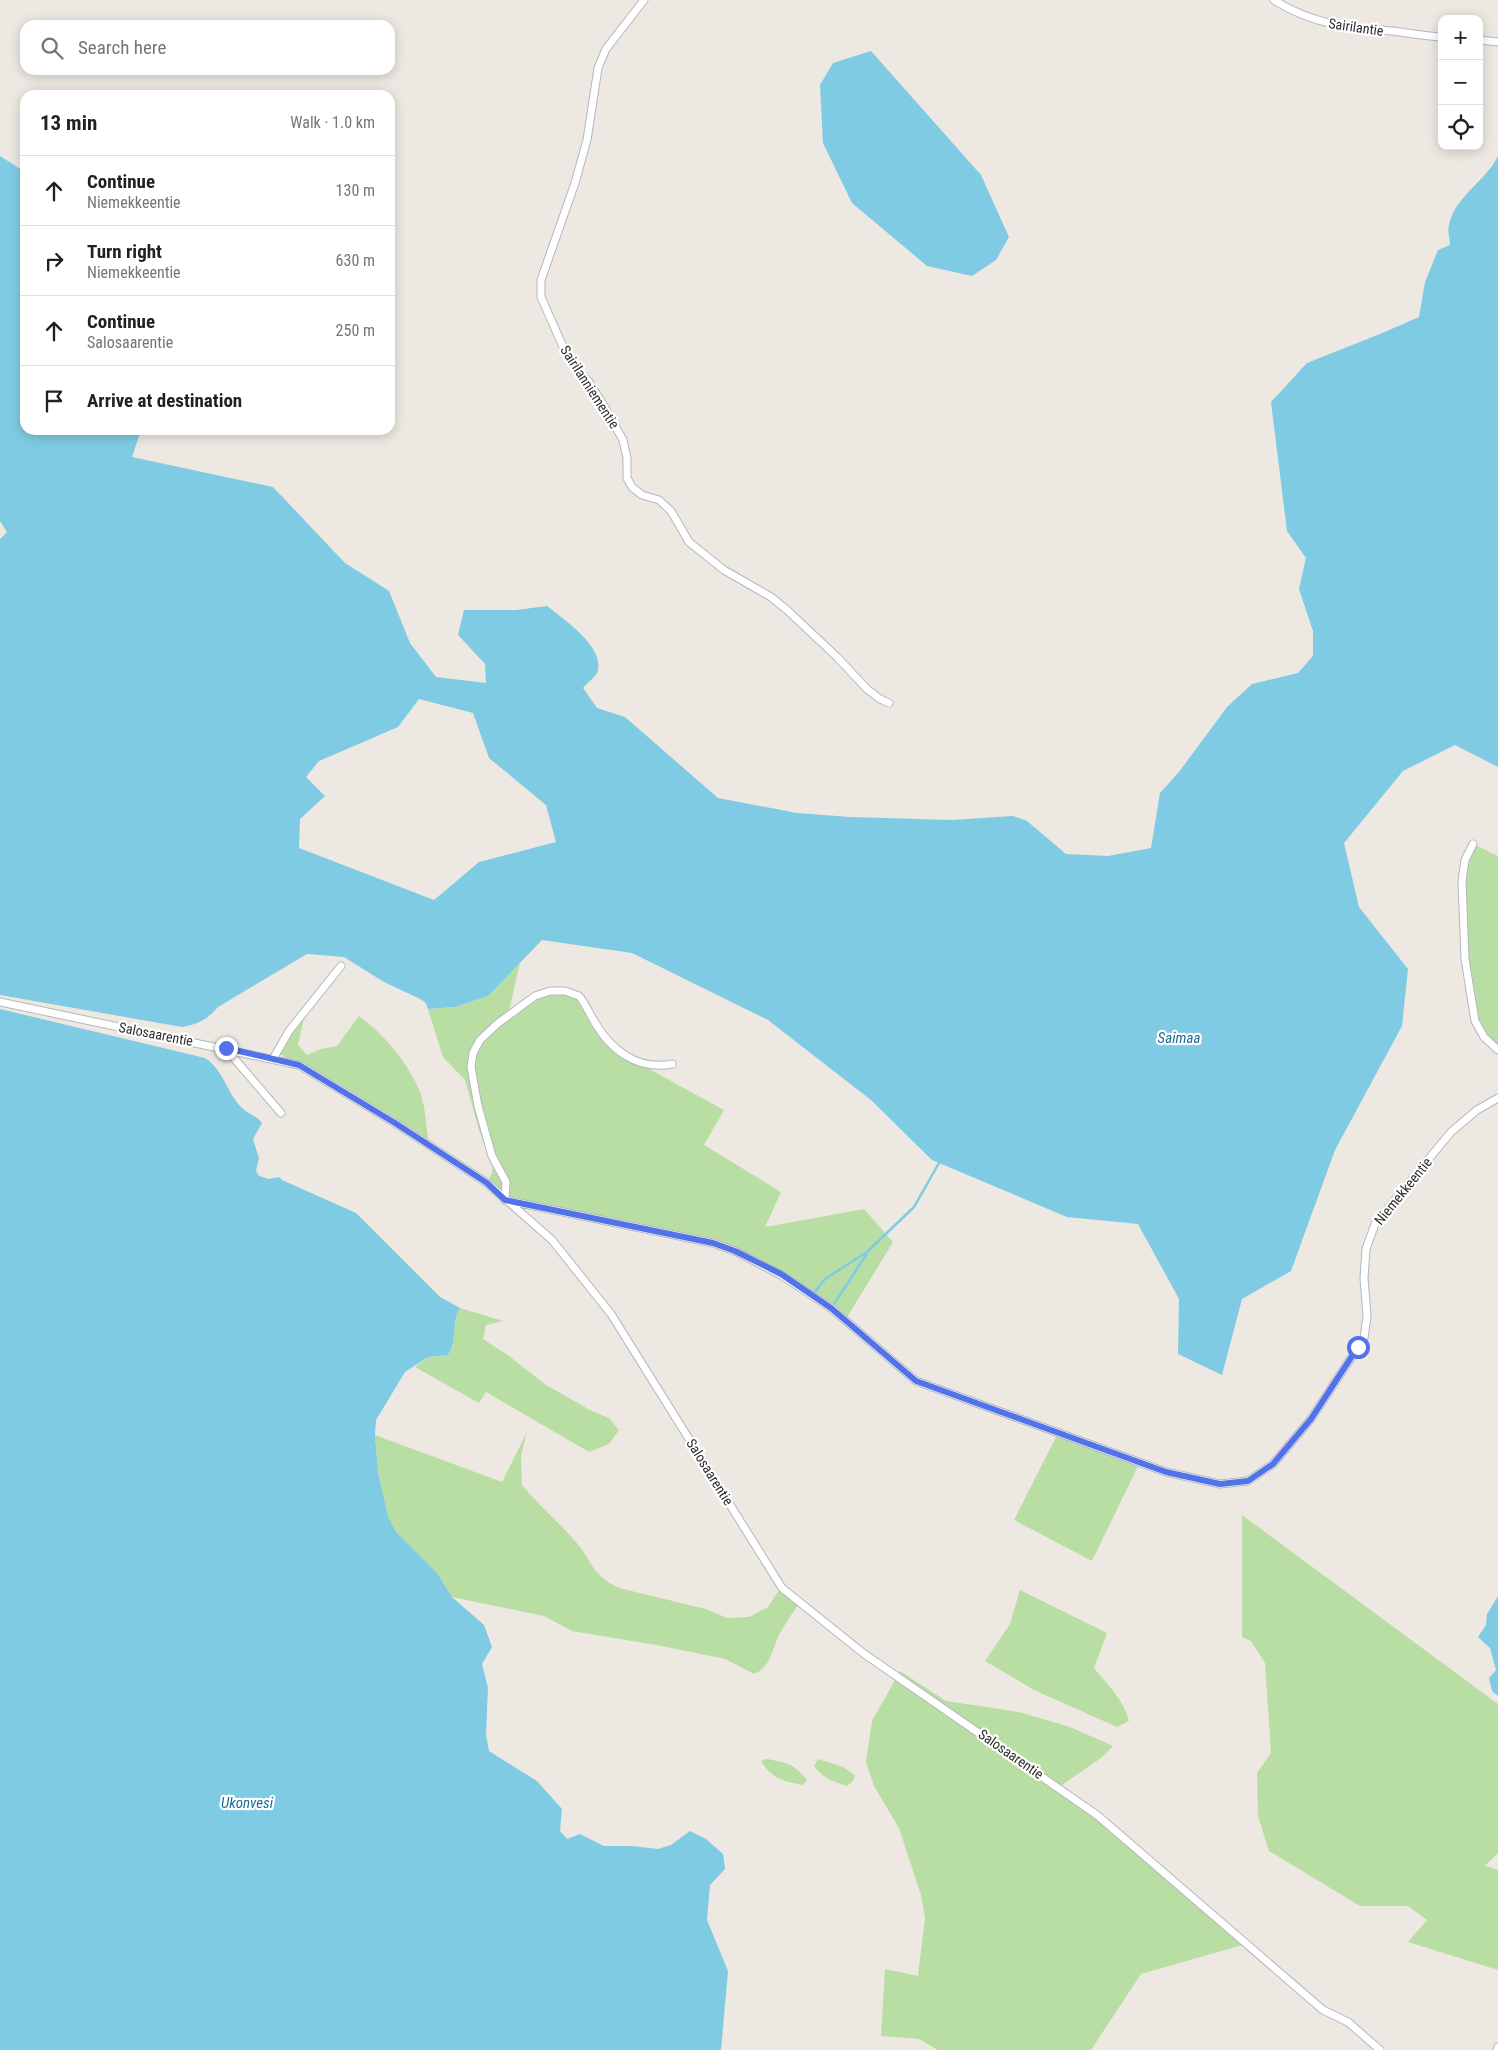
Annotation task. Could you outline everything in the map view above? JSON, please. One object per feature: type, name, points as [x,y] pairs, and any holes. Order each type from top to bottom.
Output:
[{"type":"street","name":"Sairilanniementie","points":[[644,0],[606,49],[598,68],[586,140],[575,183],[542,280],[542,297],[564,349],[576,368],[589,382],[623,440],[628,458],[628,478],[632,487],[642,495],[659,500],[671,511],[689,542],[724,570],[770,597],[787,610],[825,645],[867,689],[880,699],[890,703]]},
{"type":"street","name":"Sairilantie","points":[[1274,0],[1293,12],[1314,20],[1346,28],[1438,37]]},
{"type":"street","points":[[1483,40],[1498,42]]},
{"type":"street","points":[[1473,844],[1465,860],[1462,881],[1465,959],[1475,1021],[1484,1037],[1498,1050]]},
{"type":"street","points":[[273,1059],[289,1031],[341,966]]},
{"type":"street","points":[[505,1200],[506,1182],[492,1156],[478,1106],[471,1067],[473,1053],[480,1040],[497,1024],[535,996],[550,991],[565,991],[579,996],[603,1035],[631,1059],[648,1066],[672,1064]]},
{"type":"street","name":"Salosaarentie","points":[[0,1002],[226,1048],[299,1065],[487,1183],[552,1240],[611,1314],[782,1588],[863,1653],[1097,1815],[1323,2010],[1348,2022],[1380,2050]]},
{"type":"street","points":[[226,1048],[282,1113]]},
{"type":"street","name":"Niemekkeentie","points":[[505,1200],[713,1243],[735,1251],[781,1274],[841,1315],[916,1381],[1166,1472],[1220,1484],[1248,1481],[1273,1464],[1311,1419],[1364,1338],[1367,1316],[1364,1278],[1366,1249],[1375,1224],[1452,1132],[1477,1110],[1498,1098]]},
{"type":"green space","points":[[1473,844],[1498,856],[1498,1050],[1475,1021],[1465,959],[1462,881]]},
{"type":"green space","points":[[520,962],[508,1016],[535,996],[550,991],[579,996],[603,1035],[631,1059],[724,1110],[704,1145],[781,1192],[765,1227],[864,1209],[893,1242],[846,1319],[735,1251],[505,1200],[487,1183],[492,1173],[493,1165],[479,1130],[465,1080],[443,1057],[428,1009],[455,1007],[488,996]]},
{"type":"green space","points":[[307,1005],[298,1045],[307,1055],[321,1049],[337,1046],[359,1016],[396,1051],[411,1073],[421,1095],[429,1145],[277,1052]]},
{"type":"green space","points":[[460,1308],[503,1321],[486,1325],[483,1339],[509,1356],[546,1385],[590,1410],[609,1418],[619,1430],[609,1444],[589,1452],[486,1392],[479,1403],[415,1367],[428,1357],[448,1355],[453,1344],[457,1313]]},
{"type":"green space","points":[[527,1432],[521,1456],[522,1485],[575,1541],[598,1573],[610,1583],[619,1588],[706,1609],[727,1618],[749,1617],[768,1607],[782,1588],[800,1603],[780,1633],[771,1656],[760,1671],[754,1674],[725,1659],[572,1631],[544,1616],[452,1597],[437,1573],[396,1532],[388,1516],[378,1472],[375,1435],[502,1482]]},
{"type":"green space","points":[[1058,1433],[1140,1462],[1092,1561],[1014,1520]]},
{"type":"green space","points":[[1242,1515],[1498,1704],[1498,1853],[1485,1866],[1498,1870],[1498,1970],[1408,1942],[1427,1920],[1408,1906],[1360,1906],[1269,1851],[1258,1816],[1257,1773],[1271,1753],[1265,1663],[1251,1641],[1242,1637]]},
{"type":"green space","points":[[1020,1590],[1107,1633],[1094,1668],[1119,1699],[1129,1721],[1117,1727],[1034,1690],[985,1661],[1010,1624]]},
{"type":"green space","points":[[900,1671],[946,1701],[1019,1712],[1070,1727],[1113,1746],[1101,1758],[1059,1787],[1097,1815],[1246,1944],[1141,1974],[1091,2050],[938,2050],[919,2039],[881,2036],[885,1969],[918,1976],[925,1918],[921,1895],[899,1828],[874,1786],[866,1762],[872,1721]]},
{"type":"green space","points":[[766,1759],[779,1761],[794,1767],[807,1780],[803,1785],[779,1778],[769,1772],[761,1761]]},
{"type":"green space","points":[[818,1759],[843,1767],[855,1775],[853,1781],[847,1786],[825,1777],[814,1766]]},
{"type":"water","points":[[871,51],[981,175],[1009,237],[996,260],[972,276],[927,266],[852,203],[823,143],[820,85],[833,63]]},
{"type":"water","name":"Saimaa","points":[[0,156],[20,169],[20,435],[139,435],[132,457],[273,487],[345,563],[389,591],[410,643],[436,677],[486,683],[485,664],[458,635],[464,610],[516,610],[547,606],[582,635],[596,654],[598,663],[597,673],[583,688],[597,708],[625,717],[718,798],[797,813],[850,817],[952,820],[1013,816],[1027,821],[1066,854],[1108,856],[1151,848],[1160,793],[1179,772],[1227,707],[1252,684],[1298,673],[1313,656],[1313,631],[1299,589],[1306,558],[1287,531],[1271,402],[1307,363],[1419,317],[1425,282],[1438,250],[1450,245],[1448,227],[1452,215],[1464,197],[1493,165],[1498,156],[1498,767],[1455,745],[1403,771],[1344,843],[1359,907],[1408,969],[1402,1026],[1335,1150],[1291,1271],[1242,1299],[1222,1375],[1178,1354],[1179,1299],[1138,1224],[1067,1217],[932,1160],[871,1100],[768,1020],[632,953],[542,940],[488,996],[455,1007],[428,1009],[426,1003],[420,999],[384,982],[344,957],[307,954],[218,1007],[202,1021],[182,1027],[0,995],[0,539],[7,532],[0,521]],"holes":[[[419,699],[473,713],[489,758],[546,805],[556,842],[479,862],[434,900],[299,848],[300,819],[325,796],[306,777],[319,761],[398,727]]]},
{"type":"water","name":"Ukonvesi","points":[[0,1009],[205,1058],[216,1068],[240,1106],[262,1123],[253,1139],[259,1158],[256,1171],[259,1176],[269,1179],[279,1177],[356,1213],[440,1297],[460,1308],[457,1313],[453,1344],[448,1355],[428,1357],[405,1372],[376,1420],[375,1435],[378,1472],[388,1516],[396,1532],[437,1573],[452,1597],[484,1625],[492,1647],[482,1664],[488,1688],[486,1735],[489,1751],[537,1781],[562,1809],[560,1831],[567,1839],[580,1834],[604,1846],[632,1846],[658,1849],[671,1845],[690,1831],[706,1839],[723,1854],[725,1869],[710,1885],[707,1920],[728,1971],[721,2050],[0,2050]]},
{"type":"water","points":[[1498,1596],[1498,1696],[1492,1691],[1489,1678],[1496,1670],[1490,1648],[1478,1637],[1486,1625],[1487,1614]]},
{"type":"waterway","points":[[813,1294],[825,1279],[867,1252],[914,1207],[939,1163]]},
{"type":"waterway","points":[[832,1307],[866,1255]]},
{"type":"route","points":[[226,1048],[299,1065],[395,1123],[487,1183],[505,1200],[713,1243],[735,1251],[781,1274],[841,1315],[916,1381],[1166,1472],[1220,1484],[1248,1481],[1273,1464],[1311,1419],[1358,1347]]}]
